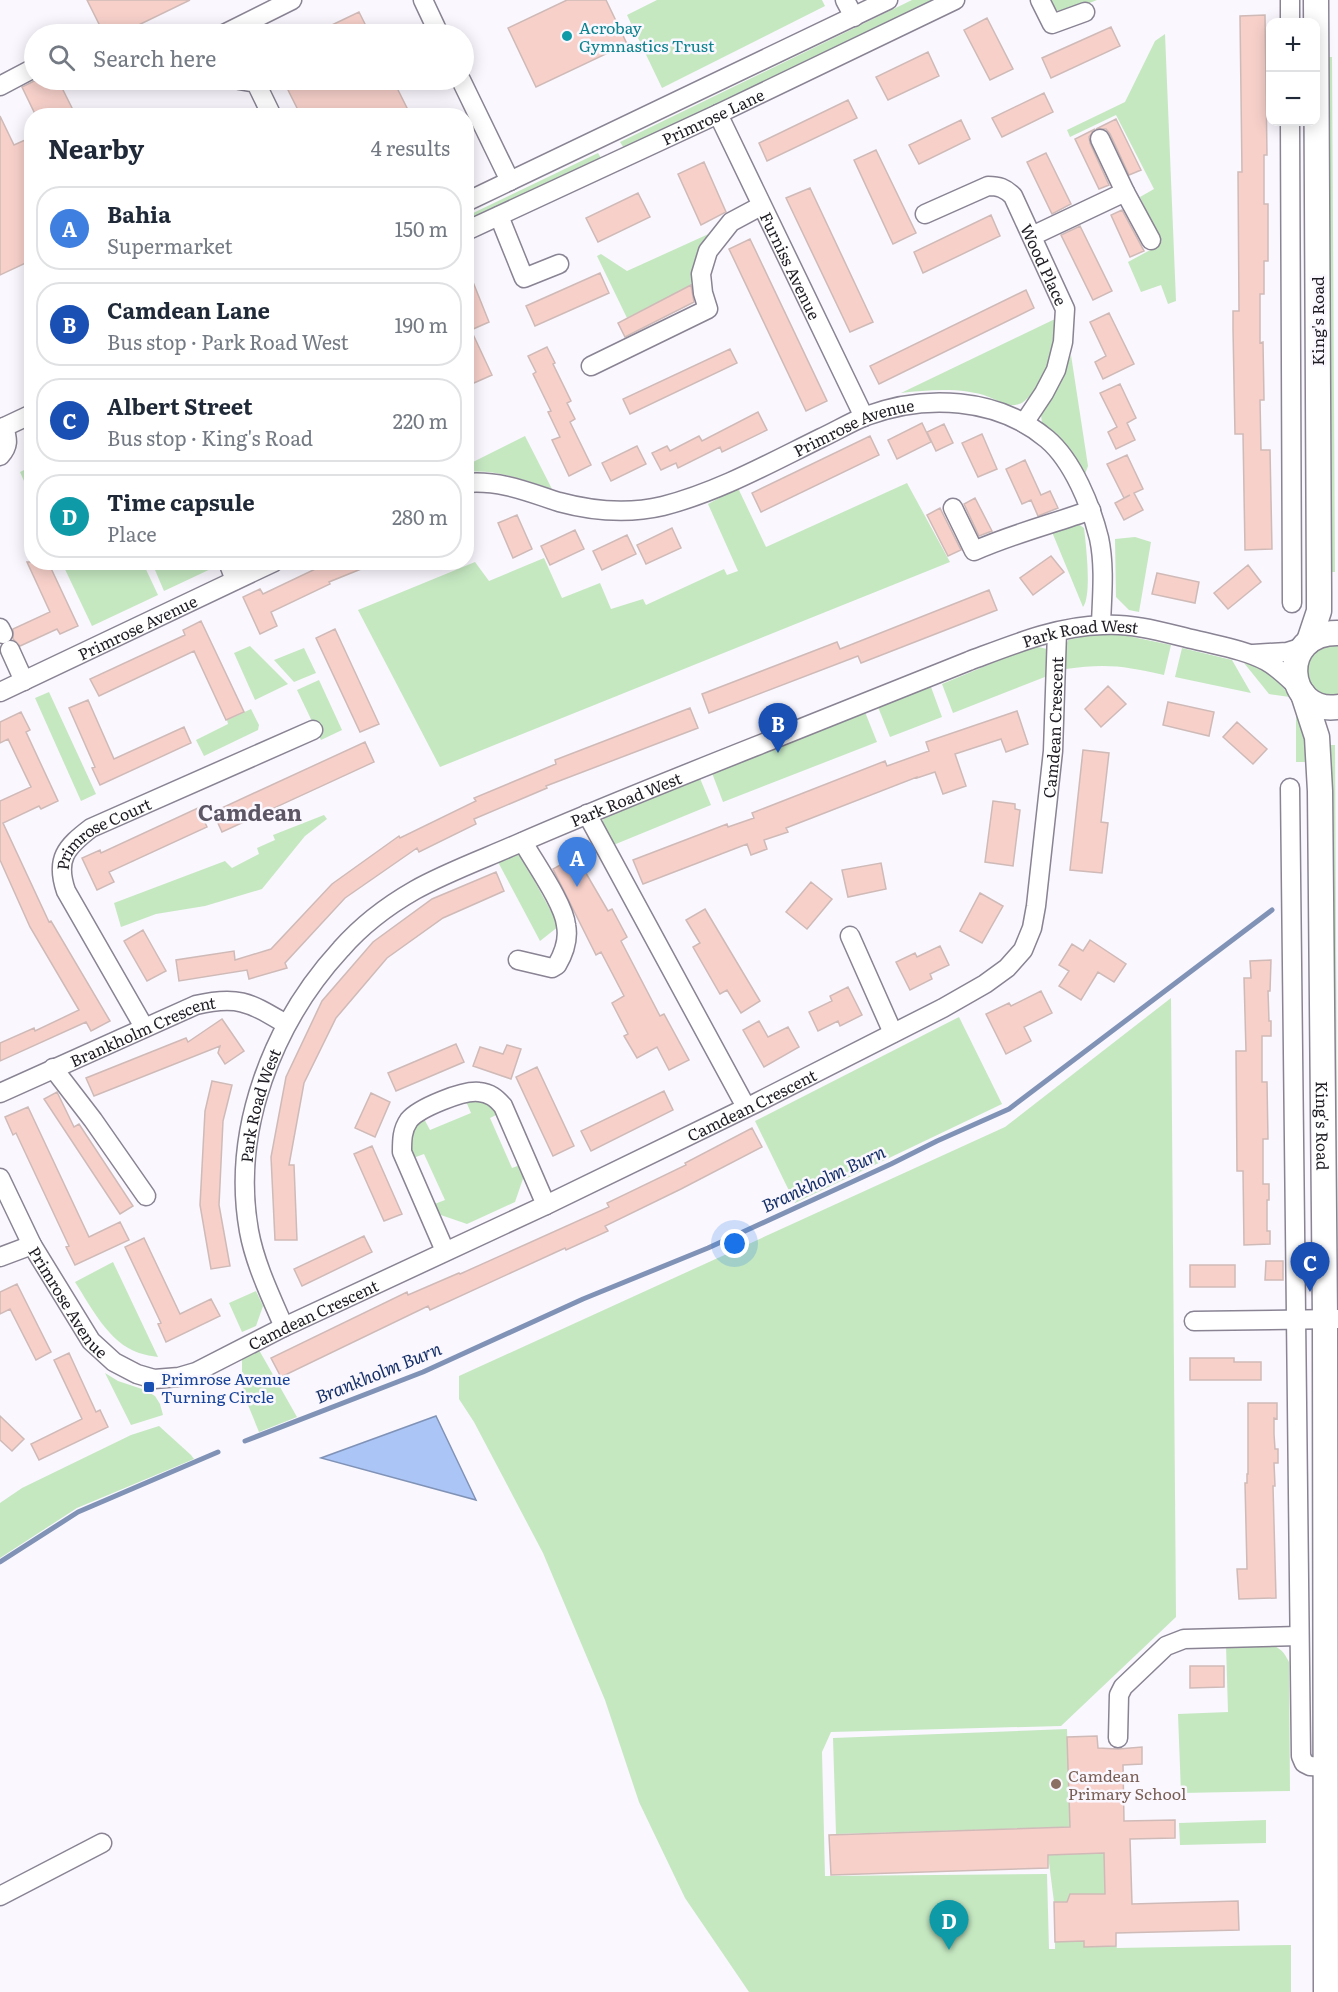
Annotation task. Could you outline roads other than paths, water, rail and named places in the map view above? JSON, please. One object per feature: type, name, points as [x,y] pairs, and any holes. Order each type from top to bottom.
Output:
[{"type":"main road","name":"King's Road","points":[[1316,0],[1319,611],[1306,644],[1299,653],[1295,665],[1295,677],[1317,737],[1320,761],[1331,1319],[1325,1767],[1326,1992]]},
{"type":"main road","points":[[1306,644],[1316,636],[1338,633]]},
{"type":"main road","points":[[1302,692],[1308,699],[1319,705],[1338,707]]},
{"type":"street","points":[[244,24],[292,0]]},
{"type":"street","points":[[423,0],[434,24]]},
{"type":"street","points":[[845,0],[854,17]]},
{"type":"street","name":"Primrose Lane","points":[[474,198],[888,0]]},
{"type":"street","name":"Primrose Lane","points":[[474,227],[955,0]]},
{"type":"street","points":[[1040,0],[1052,24],[1085,12]]},
{"type":"street","points":[[1290,0],[1290,18]]},
{"type":"street","points":[[0,86],[24,73]]},
{"type":"street","points":[[259,90],[268,108]]},
{"type":"street","points":[[466,90],[510,181]]},
{"type":"street","name":"Furniss Avenue","points":[[718,114],[864,417]]},
{"type":"street","points":[[1290,126],[1292,603]]},
{"type":"street","points":[[605,135],[617,161]]},
{"type":"street","points":[[1100,139],[1151,240]]},
{"type":"street","name":"Wood Place","points":[[925,214],[988,186],[998,186],[1006,189],[1013,196],[1032,236],[1065,309],[1063,342],[1056,370],[1024,423]]},
{"type":"street","points":[[1032,236],[1125,192]]},
{"type":"street","points":[[591,366],[708,309],[701,274],[708,250],[731,222],[761,206]]},
{"type":"street","points":[[499,216],[525,278],[559,264]]},
{"type":"street","name":"Primrose Avenue","points":[[474,483],[498,483],[561,502],[601,510],[633,510],[661,506],[693,497],[747,474],[864,417],[892,408],[912,404],[952,402],[989,408],[1024,423],[1048,440],[1068,465],[1083,491],[1099,540],[1102,567],[1101,624]]},
{"type":"street","points":[[0,456],[9,442],[2,428],[24,418]]},
{"type":"street","points":[[953,508],[974,551],[1006,537],[1050,525],[1091,510]]},
{"type":"street","points":[[1292,531],[1318,530]]},
{"type":"street","points":[[232,570],[236,580]]},
{"type":"street","name":"Primrose Avenue","points":[[0,692],[257,570]]},
{"type":"street","name":"Park Road West","points":[[284,1327],[249,1233],[246,1193],[247,1150],[253,1107],[286,1024],[313,982],[342,947],[375,916],[417,888],[586,814],[951,669],[1024,641],[1057,632],[1101,624],[1156,630],[1251,655],[1270,663],[1286,675],[1302,692]]},
{"type":"street","name":"Camdean Crescent","points":[[179,1377],[196,1372],[284,1327],[546,1205],[746,1107],[893,1033],[985,984],[1007,968],[1023,950],[1032,928],[1036,906],[1053,751],[1057,632]]},
{"type":"street","points":[[4,637],[24,681]]},
{"type":"street","name":"Park Road West","points":[[1251,655],[1287,652],[1306,644]]},
{"type":"street","name":"Primrose Court","points":[[144,1027],[66,891],[61,877],[62,859],[71,843],[91,828],[313,730]]},
{"type":"street","points":[[1290,788],[1301,1756],[1310,1766],[1325,1767]]},
{"type":"street","points":[[586,814],[746,1107]]},
{"type":"street","points":[[1290,837],[1321,835]]},
{"type":"street","points":[[518,960],[552,968],[557,965],[564,954],[567,938],[566,923],[560,907],[523,842]]},
{"type":"street","points":[[850,936],[893,1033]]},
{"type":"street","name":"Brankholm Crescent","points":[[0,1093],[144,1027],[196,1005],[216,1000],[237,1000],[253,1005],[286,1024]]},
{"type":"street","points":[[53,1068],[146,1196]]},
{"type":"street","points":[[445,1251],[402,1152],[402,1136],[408,1121],[418,1111],[467,1092],[481,1092],[494,1096],[502,1106],[546,1205]]},
{"type":"street","name":"Primrose Avenue","points":[[0,1178],[32,1245],[91,1341],[114,1362],[137,1374],[154,1378],[179,1377]]},
{"type":"street","points":[[0,1257],[32,1245]]},
{"type":"street","points":[[1194,1321],[1331,1319]]},
{"type":"street","points":[[1118,1738],[1119,1695],[1123,1687],[1166,1646],[1184,1639],[1299,1636]]},
{"type":"street","points":[[0,1896],[102,1843]]},
{"type":"water","points":[[436,1416],[476,1500],[321,1458]]},
{"type":"waterway","name":"Brankholm Burn","points":[[245,1441],[423,1372],[583,1299],[708,1248],[1009,1109],[1272,910]]},
{"type":"waterway","name":"Brankholm Burn","points":[[0,1562],[78,1512],[218,1452]]},
{"type":"place","name":"Acrobay Gymnastics Trust","points":[[567,36]]},
{"type":"place","name":"Camdean Lane","points":[[778,753]]},
{"type":"place","name":"Bahia","points":[[577,887]]},
{"type":"place","name":"Albert Street","points":[[1310,1292]]},
{"type":"place","name":"Primrose Avenue Turning Circle","points":[[149,1387]]},
{"type":"place","name":"Camdean Primary School","points":[[1056,1784]]},
{"type":"place","name":"Time capsule","points":[[949,1950]]},
{"type":"district","name":"Camdean","points":[[250,811]]}]
